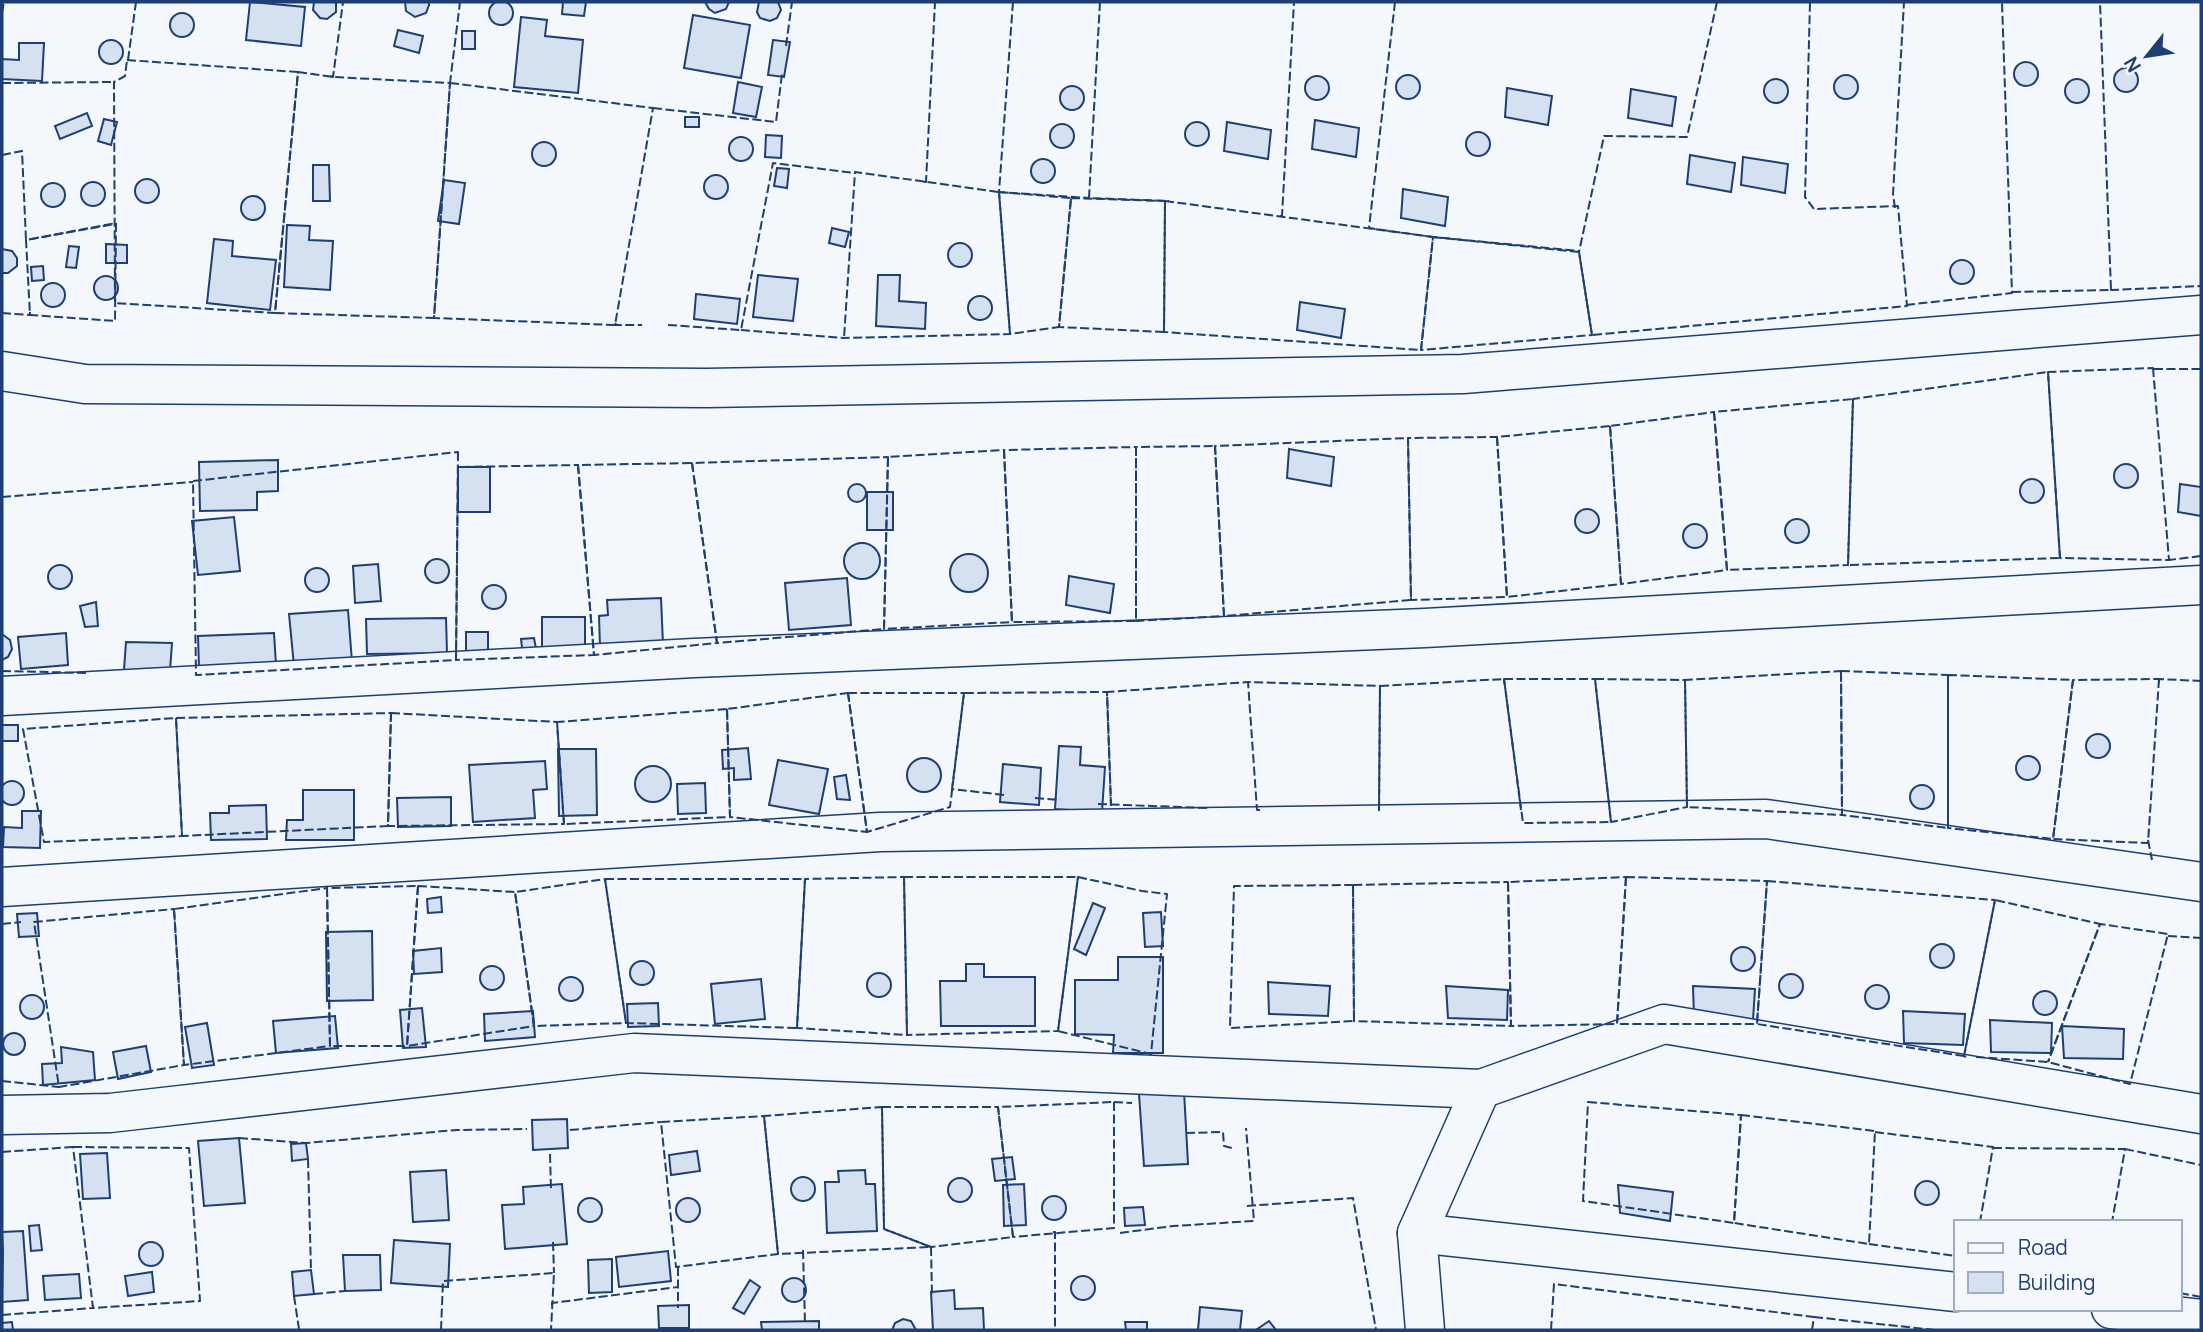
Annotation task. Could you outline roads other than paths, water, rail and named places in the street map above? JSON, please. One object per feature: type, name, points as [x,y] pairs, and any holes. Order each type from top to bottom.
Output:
[{"type":"street","points":[[2,371],[85,384],[693,388],[1463,374],[2201,315]]},
{"type":"street","points":[[2,696],[680,659],[1411,628],[2201,585]]},
{"type":"street","points":[[2,887],[880,832],[1766,819],[2201,882]]},
{"type":"street","points":[[2,1115],[110,1113],[634,1053],[1481,1089],[1664,1024],[2201,1114]]},
{"type":"street","points":[[1425,1330],[1417,1233],[1481,1089]]},
{"type":"street","points":[[1417,1233],[1954,1292]]},
{"type":"street","points":[[2129,1311],[2201,1319]]}]
